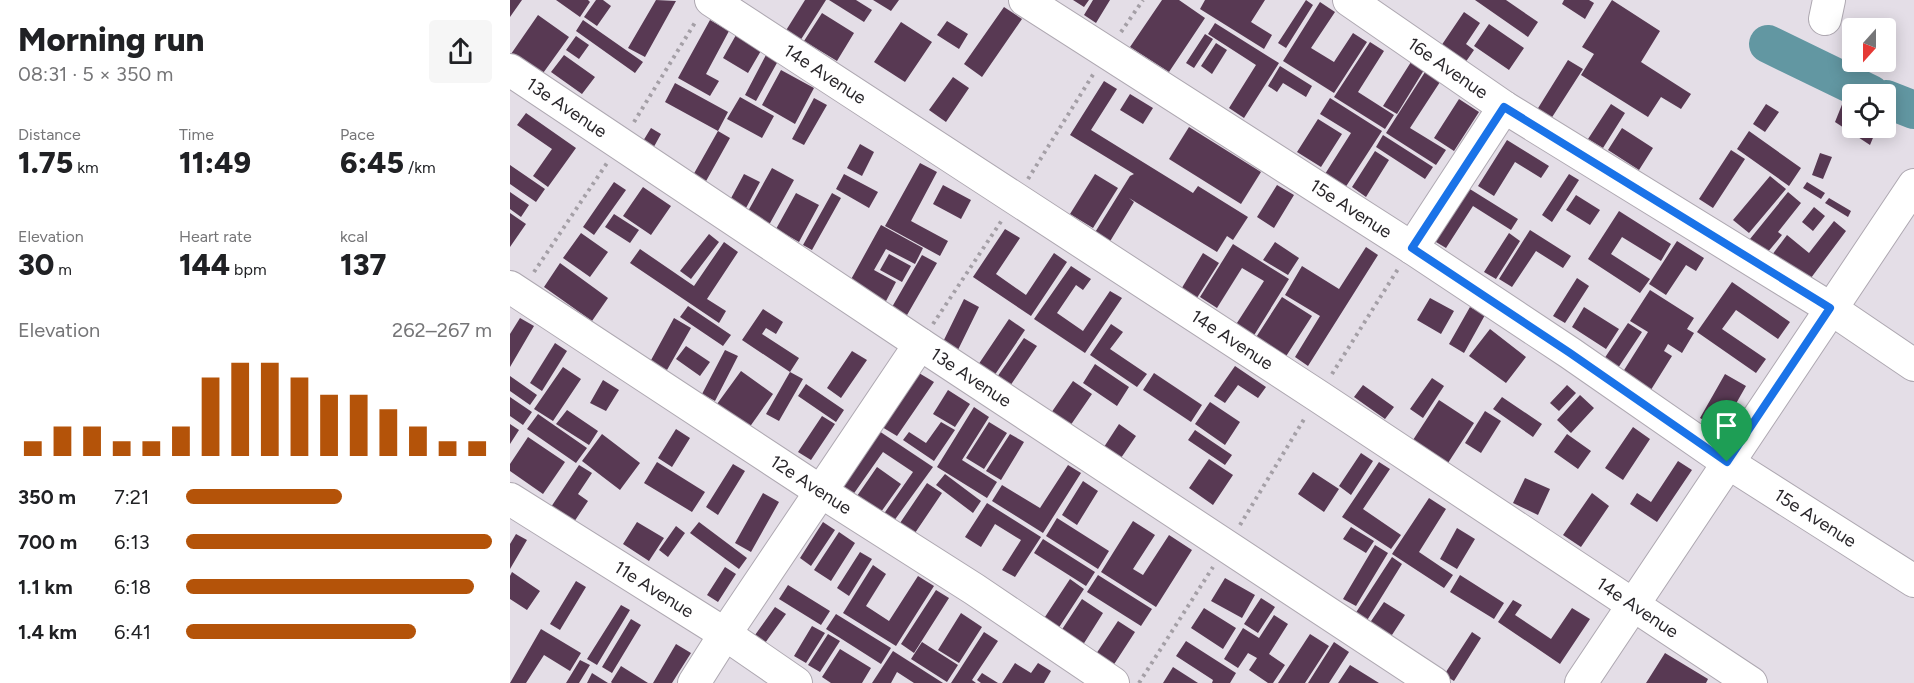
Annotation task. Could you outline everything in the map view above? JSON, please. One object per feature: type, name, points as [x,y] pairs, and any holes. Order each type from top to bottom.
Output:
[{"type":"street","name":"14e Avenue","points":[[711,0],[1017,198],[1751,683]]},
{"type":"street","name":"15e Avenue","points":[[1025,0],[1412,248],[1570,353],[1727,462],[1914,581]]},
{"type":"street","name":"16e Avenue","points":[[1349,0],[1504,107],[1830,308],[1914,365]]},
{"type":"street","name":"13e Avenue","points":[[510,70],[1434,683]]},
{"type":"street","points":[[1412,248],[1504,107]]},
{"type":"street","points":[[1581,683],[1914,185]]},
{"type":"street","name":"12e Avenue","points":[[510,287],[820,491],[974,589],[1113,683]]},
{"type":"street","points":[[694,683],[920,344]]},
{"type":"street","name":"11e Avenue","points":[[510,499],[725,634],[796,683]]},
{"type":"path","points":[[920,344],[1017,198],[1107,53],[1143,0]]},
{"type":"path","points":[[1139,683],[1226,547]]},
{"type":"building","points":[[510,0],[522,0],[510,17]]},
{"type":"building","points":[[556,0],[588,0],[590,2],[580,17]]},
{"type":"building","points":[[596,0],[603,0],[611,6],[597,26],[584,17]]},
{"type":"building","points":[[656,0],[676,1],[645,57],[628,48]]},
{"type":"building","points":[[805,0],[826,0],[800,41],[785,32]]},
{"type":"building","points":[[829,0],[856,0],[872,10],[864,22]]},
{"type":"building","points":[[873,0],[899,0],[891,11]]},
{"type":"building","points":[[1073,0],[1089,0],[1084,7]]},
{"type":"building","points":[[1093,0],[1110,0],[1096,23],[1084,15]]},
{"type":"building","points":[[1162,0],[1179,0],[1205,18],[1169,72],[1130,47]]},
{"type":"building","points":[[1205,0],[1265,0],[1251,22],[1272,35],[1264,49],[1200,9]]},
{"type":"building","points":[[1306,0],[1313,5],[1286,48],[1278,43]]},
{"type":"building","points":[[1475,0],[1506,0],[1538,22],[1528,37]]},
{"type":"building","points":[[1564,0],[1589,0],[1594,3],[1585,19],[1562,4]]},
{"type":"building","points":[[1612,0],[1660,31],[1641,62],[1691,94],[1681,109],[1661,97],[1648,117],[1581,75],[1594,54],[1582,47]]},
{"type":"building","points":[[1320,2],[1335,12],[1311,48],[1334,62],[1353,33],[1367,42],[1334,93],[1283,61]]},
{"type":"building","points":[[1004,7],[1022,19],[982,77],[964,64]]},
{"type":"building","points":[[1464,12],[1480,23],[1466,44],[1474,50],[1465,63],[1441,46]]},
{"type":"building","points":[[822,13],[854,33],[837,61],[804,41]]},
{"type":"building","points":[[538,15],[569,37],[541,76],[511,54]]},
{"type":"building","points":[[583,20],[643,62],[635,73],[576,31]]},
{"type":"building","points":[[710,20],[729,31],[706,74],[719,81],[710,96],[678,78]]},
{"type":"building","points":[[947,21],[968,34],[959,49],[937,35]]},
{"type":"building","points":[[901,22],[932,42],[905,82],[874,62]]},
{"type":"building","points":[[1215,23],[1279,63],[1244,118],[1229,108],[1256,65],[1208,34]]},
{"type":"building","points":[[1489,24],[1524,48],[1509,70],[1474,46]]},
{"type":"building","points":[[1205,34],[1213,39],[1194,68],[1186,63]]},
{"type":"building","points":[[736,35],[762,49],[748,73],[723,58]]},
{"type":"building","points":[[576,36],[589,45],[579,59],[566,50]]},
{"type":"building","points":[[1370,42],[1384,51],[1358,92],[1394,115],[1385,129],[1334,97]]},
{"type":"building","points":[[1216,43],[1227,50],[1212,74],[1201,66]]},
{"type":"building","points":[[564,55],[595,77],[582,94],[551,72]]},
{"type":"building","points":[[766,55],[778,61],[756,101],[745,95]]},
{"type":"building","points":[[1568,60],[1583,69],[1549,122],[1535,113]]},
{"type":"building","points":[[1411,62],[1424,70],[1397,114],[1383,106]]},
{"type":"building","points":[[1280,66],[1312,86],[1306,97],[1283,83],[1277,92],[1268,86]]},
{"type":"building","points":[[781,70],[814,88],[795,124],[762,105]]},
{"type":"building","points":[[1425,72],[1440,82],[1410,128],[1446,150],[1436,165],[1386,133]]},
{"type":"building","points":[[953,77],[969,88],[946,122],[929,110]]},
{"type":"building","points":[[1104,81],[1117,89],[1091,130],[1193,193],[1198,186],[1248,217],[1233,240],[1227,236],[1217,252],[1129,198],[1134,202],[1109,243],[1094,234],[1130,176],[1134,174],[1070,135]]},
{"type":"building","points":[[675,83],[728,112],[718,131],[665,102]]},
{"type":"building","points":[[1130,94],[1153,108],[1143,124],[1120,110]]},
{"type":"building","points":[[740,97],[774,116],[762,138],[727,119]]},
{"type":"building","points":[[814,98],[827,105],[804,145],[792,139]]},
{"type":"building","points":[[1330,98],[1382,131],[1345,188],[1325,174],[1351,133],[1320,114]]},
{"type":"building","points":[[1459,99],[1479,112],[1454,151],[1434,138]]},
{"type":"building","points":[[1611,104],[1625,113],[1603,148],[1588,139]]},
{"type":"building","points":[[1766,104],[1779,112],[1765,132],[1753,124]]},
{"type":"building","points":[[1842,104],[1842,127],[1835,122]]},
{"type":"building","points":[[526,113],[576,148],[548,187],[533,176],[552,149],[517,125]]},
{"type":"building","points":[[1318,119],[1342,134],[1321,167],[1297,152]]},
{"type":"building","points":[[1189,127],[1261,172],[1241,204],[1169,159]]},
{"type":"building","points":[[651,128],[661,134],[651,152],[640,146]]},
{"type":"building","points":[[1622,128],[1653,148],[1639,170],[1608,150]]},
{"type":"building","points":[[718,131],[730,138],[705,183],[692,177]]},
{"type":"building","points":[[1749,131],[1801,168],[1789,186],[1737,149]]},
{"type":"building","points":[[1383,135],[1433,167],[1425,179],[1376,147]]},
{"type":"building","points":[[1859,138],[1873,138],[1870,145]]},
{"type":"building","points":[[1507,140],[1549,166],[1541,178],[1515,162],[1494,196],[1478,186]]},
{"type":"building","points":[[860,144],[874,152],[862,176],[847,168]]},
{"type":"building","points":[[1731,150],[1745,159],[1713,208],[1699,199]]},
{"type":"building","points":[[1375,151],[1389,160],[1366,197],[1352,187]]},
{"type":"building","points":[[1820,153],[1832,157],[1823,179],[1812,175]]},
{"type":"building","points":[[920,163],[937,172],[911,221],[948,241],[940,256],[885,226]]},
{"type":"building","points":[[510,165],[545,189],[536,202],[510,184]]},
{"type":"building","points":[[772,168],[794,180],[769,225],[747,213]]},
{"type":"building","points":[[744,174],[760,182],[746,208],[730,200]]},
{"type":"building","points":[[844,174],[878,192],[869,208],[836,189]]},
{"type":"building","points":[[1095,174],[1118,188],[1093,228],[1070,214]]},
{"type":"building","points":[[1569,174],[1579,180],[1552,222],[1542,215]]},
{"type":"building","points":[[1770,176],[1786,189],[1749,233],[1733,220]]},
{"type":"building","points":[[614,182],[626,190],[594,235],[583,227]]},
{"type":"building","points":[[1807,182],[1825,193],[1821,199],[1803,188]]},
{"type":"building","points":[[943,185],[971,200],[961,219],[933,204]]},
{"type":"building","points":[[1277,185],[1294,195],[1274,228],[1257,217]]},
{"type":"building","points":[[1465,186],[1518,219],[1511,230],[1473,206],[1446,248],[1431,239]]},
{"type":"building","points":[[643,187],[671,206],[651,235],[623,216]]},
{"type":"building","points":[[510,192],[529,205],[521,217],[510,209]]},
{"type":"building","points":[[1788,192],[1801,203],[1778,232],[1782,235],[1767,253],[1750,239]]},
{"type":"building","points":[[796,193],[819,205],[799,242],[776,229]]},
{"type":"building","points":[[832,193],[841,198],[812,250],[803,245]]},
{"type":"building","points":[[1576,195],[1600,210],[1590,225],[1566,210]]},
{"type":"building","points":[[1829,198],[1851,211],[1848,217],[1825,203]]},
{"type":"building","points":[[1814,207],[1825,216],[1813,231],[1802,222]]},
{"type":"building","points":[[1619,211],[1671,244],[1661,261],[1622,237],[1611,254],[1650,279],[1640,293],[1588,259]]},
{"type":"building","points":[[510,213],[526,224],[510,247]]},
{"type":"building","points":[[614,214],[639,230],[630,243],[605,227]]},
{"type":"building","points":[[1834,221],[1846,231],[1808,282],[1772,255],[1787,235],[1809,253]]},
{"type":"building","points":[[881,225],[923,248],[915,264],[886,249],[874,270],[896,282],[885,303],[849,283]]},
{"type":"building","points":[[1005,229],[1020,238],[996,274],[1026,295],[1054,253],[1067,262],[1031,316],[973,277]]},
{"type":"building","points":[[1530,230],[1571,256],[1563,268],[1536,251],[1512,287],[1499,279]]},
{"type":"building","points":[[581,233],[608,252],[590,277],[563,258]]},
{"type":"building","points":[[1509,233],[1520,241],[1496,279],[1484,272]]},
{"type":"building","points":[[709,234],[719,242],[691,279],[680,271]]},
{"type":"building","points":[[1677,241],[1704,258],[1696,271],[1686,265],[1666,295],[1649,284]]},
{"type":"building","points":[[724,242],[738,252],[707,299],[726,311],[719,323],[630,263],[640,249],[694,286]]},
{"type":"building","points":[[1275,242],[1299,258],[1288,275],[1263,260]]},
{"type":"building","points":[[1233,244],[1289,279],[1253,337],[1235,326],[1264,281],[1242,268],[1217,308],[1200,297]]},
{"type":"building","points":[[1366,247],[1378,255],[1308,366],[1295,357],[1320,316],[1285,295],[1302,266],[1339,289]]},
{"type":"building","points":[[1203,253],[1219,263],[1195,301],[1180,291]]},
{"type":"building","points":[[889,254],[911,266],[902,282],[880,270]]},
{"type":"building","points":[[922,255],[937,263],[903,322],[888,314]]},
{"type":"building","points":[[560,263],[608,298],[592,321],[544,287]]},
{"type":"building","points":[[1071,266],[1091,279],[1083,290],[1076,285],[1057,313],[1083,331],[1110,291],[1122,298],[1085,353],[1034,319]]},
{"type":"building","points":[[1577,278],[1589,286],[1565,323],[1553,316]]},
{"type":"building","points":[[1732,282],[1790,322],[1778,339],[1736,310],[1722,329],[1766,359],[1756,373],[1697,332]]},
{"type":"building","points":[[1650,290],[1694,318],[1687,329],[1694,333],[1682,353],[1668,344],[1664,351],[1672,356],[1649,393],[1621,375],[1648,332],[1630,321]]},
{"type":"building","points":[[1282,297],[1312,316],[1283,361],[1253,342]]},
{"type":"building","points":[[1430,298],[1454,311],[1441,334],[1417,320]]},
{"type":"building","points":[[964,299],[979,307],[955,356],[940,348]]},
{"type":"building","points":[[688,306],[731,335],[723,346],[680,317]]},
{"type":"building","points":[[1470,307],[1485,315],[1464,353],[1449,344]]},
{"type":"building","points":[[1584,307],[1619,329],[1606,349],[1572,327]]},
{"type":"building","points":[[763,309],[783,322],[776,334],[766,328],[762,334],[799,358],[790,372],[742,340]]},
{"type":"building","points":[[520,318],[534,326],[510,367],[510,334]]},
{"type":"building","points":[[674,318],[691,328],[667,370],[650,362]]},
{"type":"building","points":[[1009,319],[1025,330],[990,382],[974,371]]},
{"type":"building","points":[[1628,323],[1642,332],[1616,371],[1602,362]]},
{"type":"building","points":[[1111,324],[1123,332],[1110,349],[1147,374],[1137,387],[1090,355]]},
{"type":"building","points":[[1490,329],[1526,357],[1506,383],[1469,356]]},
{"type":"building","points":[[1024,338],[1037,346],[1008,389],[995,380]]},
{"type":"building","points":[[555,343],[567,351],[542,391],[530,383]]},
{"type":"building","points":[[686,346],[710,362],[700,376],[676,359]]},
{"type":"building","points":[[725,350],[738,356],[715,401],[702,394]]},
{"type":"building","points":[[852,351],[867,360],[841,398],[827,388]]},
{"type":"building","points":[[1095,364],[1129,387],[1117,406],[1083,383]]},
{"type":"building","points":[[1235,366],[1266,387],[1258,398],[1238,385],[1225,403],[1214,396]]},
{"type":"building","points":[[563,367],[581,379],[553,421],[534,409]]},
{"type":"building","points":[[741,371],[773,394],[749,428],[717,404]]},
{"type":"building","points":[[790,372],[803,379],[779,421],[766,414]]},
{"type":"building","points":[[919,373],[934,382],[897,436],[882,427]]},
{"type":"building","points":[[1154,373],[1202,405],[1191,422],[1143,390]]},
{"type":"building","points":[[1725,374],[1746,386],[1721,430],[1700,418]]},
{"type":"building","points":[[510,376],[537,395],[530,405],[510,391]]},
{"type":"building","points":[[1432,378],[1444,386],[1423,418],[1410,409]]},
{"type":"building","points":[[603,380],[619,390],[606,411],[590,403]]},
{"type":"building","points":[[1073,381],[1092,394],[1068,429],[1049,416]]},
{"type":"building","points":[[806,384],[844,410],[836,422],[798,396]]},
{"type":"building","points":[[1363,385],[1394,407],[1385,419],[1354,397]]},
{"type":"building","points":[[1567,385],[1576,393],[1559,411],[1550,403]]},
{"type":"building","points":[[948,390],[970,404],[955,427],[933,414]]},
{"type":"building","points":[[1580,395],[1594,408],[1571,433],[1557,420]]},
{"type":"building","points":[[510,397],[532,412],[523,425],[510,416]]},
{"type":"building","points":[[1502,397],[1542,424],[1533,437],[1493,409]]},
{"type":"building","points":[[1439,400],[1474,423],[1448,463],[1413,440]]},
{"type":"building","points":[[1210,402],[1240,422],[1225,445],[1195,424]]},
{"type":"building","points":[[974,407],[989,417],[962,460],[997,482],[987,498],[937,467]]},
{"type":"building","points":[[567,410],[598,431],[589,445],[556,424]]},
{"type":"building","points":[[1485,411],[1501,421],[1481,453],[1465,443]]},
{"type":"building","points":[[538,414],[587,448],[576,463],[527,429]]},
{"type":"building","points":[[822,416],[835,424],[811,460],[798,452]]},
{"type":"building","points":[[941,422],[955,430],[934,461],[903,440],[909,432],[926,443]]},
{"type":"building","points":[[989,422],[1007,433],[984,469],[966,458]]},
{"type":"building","points":[[510,424],[519,430],[510,444]]},
{"type":"building","points":[[1119,424],[1136,436],[1121,458],[1104,447]]},
{"type":"building","points":[[1633,427],[1650,439],[1623,480],[1605,468]]},
{"type":"building","points":[[676,429],[690,438],[672,467],[658,458]]},
{"type":"building","points":[[1195,430],[1232,455],[1225,465],[1188,440]]},
{"type":"building","points":[[879,431],[933,467],[891,525],[881,518],[913,472],[883,452],[850,499],[838,490]]},
{"type":"building","points":[[602,434],[640,463],[620,490],[582,461]]},
{"type":"building","points":[[1010,434],[1024,442],[1001,480],[986,471]]},
{"type":"building","points":[[1567,434],[1591,451],[1578,469],[1554,452]]},
{"type":"building","points":[[528,437],[565,462],[543,494],[510,471],[510,464]]},
{"type":"building","points":[[1361,453],[1373,461],[1351,495],[1339,486]]},
{"type":"building","points":[[1209,459],[1233,475],[1213,505],[1189,488]]},
{"type":"building","points":[[1678,461],[1692,470],[1657,522],[1630,504],[1637,493],[1651,502]]},
{"type":"building","points":[[657,462],[705,492],[692,512],[644,483]]},
{"type":"building","points":[[1379,462],[1390,469],[1363,509],[1401,535],[1391,549],[1342,517]]},
{"type":"building","points":[[733,464],[745,471],[718,515],[706,507]]},
{"type":"building","points":[[579,465],[592,473],[578,494],[588,501],[568,531],[545,516]]},
{"type":"building","points":[[1068,465],[1081,473],[1043,533],[992,501],[1002,485],[1040,508]]},
{"type":"building","points":[[877,467],[901,484],[881,512],[857,496]]},
{"type":"building","points":[[1313,472],[1339,489],[1324,512],[1298,494]]},
{"type":"building","points":[[945,474],[981,501],[973,513],[936,485]]},
{"type":"building","points":[[1525,478],[1550,489],[1538,515],[1513,503]]},
{"type":"building","points":[[1083,481],[1098,491],[1077,525],[1062,515]]},
{"type":"building","points":[[927,483],[942,493],[913,536],[898,526]]},
{"type":"building","points":[[763,493],[779,502],[751,552],[735,543]]},
{"type":"building","points":[[1592,493],[1609,506],[1581,547],[1563,535]]},
{"type":"building","points":[[1429,498],[1446,509],[1419,552],[1453,575],[1444,588],[1392,554]]},
{"type":"building","points":[[987,503],[1041,537],[1015,577],[1002,570],[1021,540],[995,524],[981,547],[965,537]]},
{"type":"building","points":[[1057,518],[1109,551],[1098,569],[1046,536]]},
{"type":"building","points":[[1133,521],[1155,535],[1133,569],[1143,575],[1169,535],[1192,550],[1156,607],[1101,572]]},
{"type":"building","points":[[637,522],[664,538],[649,561],[623,544]]},
{"type":"building","points":[[699,522],[747,558],[739,569],[690,533]]},
{"type":"building","points":[[823,522],[835,530],[811,566],[800,558]]},
{"type":"building","points":[[676,526],[685,533],[668,557],[659,550]]},
{"type":"building","points":[[1351,527],[1374,541],[1366,553],[1343,539]]},
{"type":"building","points":[[1457,528],[1475,539],[1457,569],[1440,559]]},
{"type":"building","points":[[839,532],[855,543],[831,581],[814,570]]},
{"type":"building","points":[[516,534],[527,540],[510,569],[510,544]]},
{"type":"building","points":[[1043,539],[1095,572],[1086,586],[1034,553]]},
{"type":"building","points":[[1375,545],[1388,553],[1356,606],[1343,599]]},
{"type":"building","points":[[860,552],[872,559],[849,596],[837,588]]},
{"type":"building","points":[[1392,557],[1402,564],[1366,622],[1355,614]]},
{"type":"building","points":[[873,565],[886,574],[866,606],[889,621],[918,576],[934,586],[896,646],[843,613]]},
{"type":"building","points":[[725,567],[736,574],[718,602],[707,595]]},
{"type":"building","points":[[512,572],[540,591],[527,610],[510,599]]},
{"type":"building","points":[[1098,575],[1152,609],[1141,626],[1087,592]]},
{"type":"building","points":[[1460,575],[1504,603],[1494,619],[1450,592]]},
{"type":"building","points":[[1225,578],[1255,595],[1242,618],[1211,601]]},
{"type":"building","points":[[1070,579],[1084,589],[1056,632],[1041,623]]},
{"type":"building","points":[[576,581],[586,587],[560,630],[550,624]]},
{"type":"building","points":[[788,585],[830,611],[821,625],[779,599]]},
{"type":"building","points":[[936,590],[949,598],[914,653],[901,644]]},
{"type":"building","points":[[1261,598],[1275,607],[1258,633],[1244,624]]},
{"type":"building","points":[[1082,599],[1103,613],[1081,648],[1059,634]]},
{"type":"building","points":[[1513,600],[1522,605],[1515,615],[1551,639],[1572,608],[1590,619],[1560,664],[1498,622]]},
{"type":"building","points":[[1384,602],[1405,615],[1390,638],[1369,624]]},
{"type":"building","points":[[621,605],[630,610],[597,665],[587,659]]},
{"type":"building","points":[[775,607],[786,614],[760,650],[750,642]]},
{"type":"building","points":[[1204,608],[1236,628],[1223,649],[1191,628]]},
{"type":"building","points":[[961,613],[982,627],[959,663],[938,650]]},
{"type":"building","points":[[836,614],[891,648],[881,664],[826,629]]},
{"type":"building","points":[[1274,615],[1288,624],[1269,654],[1285,665],[1273,683],[1268,683],[1249,670],[1257,658],[1248,653],[1238,668],[1224,659],[1243,628],[1259,638]]},
{"type":"building","points":[[631,619],[641,625],[612,673],[602,667]]},
{"type":"building","points":[[1118,621],[1135,632],[1111,669],[1094,657]]},
{"type":"building","points":[[812,626],[825,633],[806,663],[794,656]]},
{"type":"building","points":[[541,629],[581,653],[570,671],[544,655],[526,683],[510,683]]},
{"type":"building","points":[[984,632],[998,641],[972,680],[976,683],[951,683]]},
{"type":"building","points":[[1472,632],[1481,638],[1454,681],[1444,675]]},
{"type":"building","points":[[828,634],[840,641],[820,672],[808,665]]},
{"type":"building","points":[[1310,634],[1329,646],[1305,683],[1278,683]]},
{"type":"building","points":[[1186,641],[1236,673],[1230,683],[1212,683],[1213,680],[1176,656]]},
{"type":"building","points":[[922,642],[958,665],[947,682],[911,659]]},
{"type":"building","points":[[1334,642],[1349,652],[1329,683],[1308,683]]},
{"type":"building","points":[[676,644],[691,653],[672,683],[653,683]]},
{"type":"building","points":[[840,649],[871,668],[862,683],[831,683],[822,677]]},
{"type":"building","points":[[893,651],[943,683],[914,683],[897,672],[891,683],[872,683]]},
{"type":"building","points":[[1665,653],[1708,679],[1706,683],[1646,683]]},
{"type":"building","points":[[580,660],[590,665],[579,683],[566,683]]},
{"type":"building","points":[[1015,663],[1031,673],[1038,663],[1051,671],[1044,683],[1002,683]]},
{"type":"building","points":[[1350,665],[1379,683],[1338,683]]},
{"type":"building","points":[[621,666],[648,683],[612,683]]},
{"type":"building","points":[[1173,667],[1198,683],[1163,683]]},
{"type":"building","points":[[592,673],[608,683],[587,683]]},
{"type":"building","points":[[982,673],[998,683],[981,683],[977,680]]},
{"type":"waterway","points":[[1768,44],[1850,84]]},
{"type":"waterway","points":[[1896,103],[1914,110]]},
{"type":"route","points":[[1504,107],[1830,308],[1727,462],[1570,353],[1412,248],[1504,107]]}]
